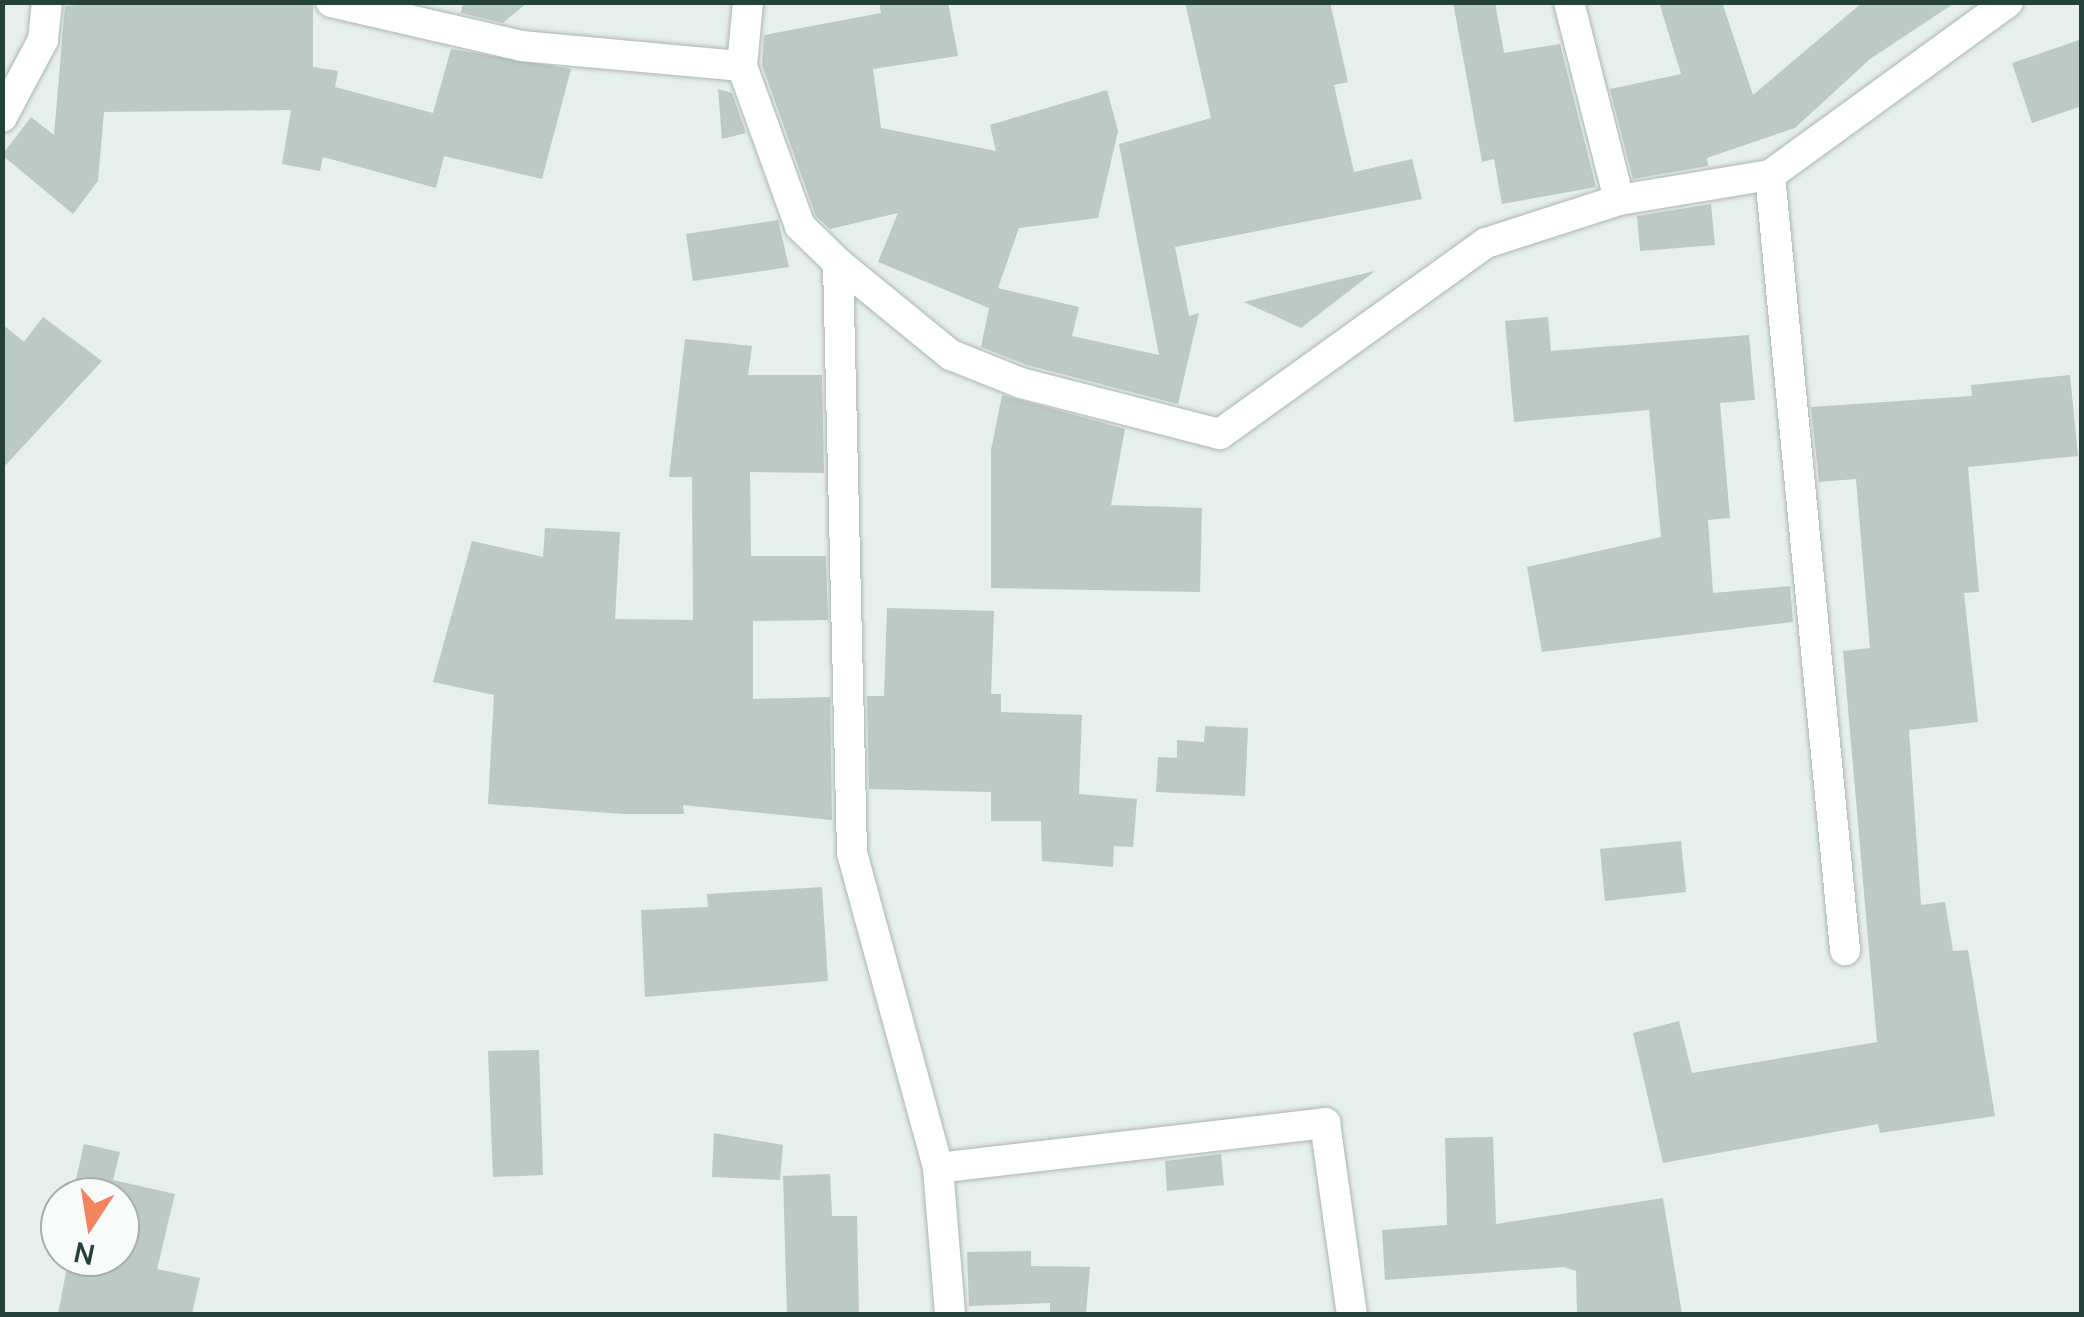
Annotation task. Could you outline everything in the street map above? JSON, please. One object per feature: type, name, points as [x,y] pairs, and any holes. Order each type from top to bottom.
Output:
[{"type":"street","points":[[2,117],[43,40],[47,2]]},
{"type":"street","points":[[332,2],[521,46],[742,66]]},
{"type":"street","points":[[748,2],[742,66],[800,226],[838,263],[951,354],[1022,384],[1220,434],[1486,243],[1619,200],[1770,175],[2008,2]]},
{"type":"street","points":[[1569,2],[1619,200]]},
{"type":"street","points":[[1770,175],[1844,950]]},
{"type":"street","points":[[838,263],[852,854],[938,1168],[950,1314]]},
{"type":"street","points":[[938,1168],[1325,1123],[1352,1314]]},
{"type":"building","points":[[114,2],[313,2],[313,67],[338,71],[335,87],[433,113],[451,49],[571,69],[542,179],[444,156],[436,188],[323,157],[320,171],[282,164],[291,110],[104,112],[98,181],[73,214],[2,155],[31,117],[54,135],[65,6]]},
{"type":"building","points":[[463,2],[528,2],[503,23],[461,13]]},
{"type":"building","points":[[879,2],[948,2],[958,56],[873,69],[881,128],[996,151],[990,125],[1107,90],[1118,131],[1098,218],[1019,228],[998,288],[1079,307],[1072,336],[1159,355],[1119,144],[1211,118],[1185,2],[1330,2],[1348,82],[1334,85],[1354,172],[1412,159],[1422,199],[1175,247],[1189,316],[1199,313],[1178,404],[1027,365],[981,347],[989,308],[878,262],[898,213],[830,229],[816,216],[762,65],[764,35],[881,13]]},
{"type":"building","points":[[1453,2],[1495,2],[1504,53],[1560,44],[1596,187],[1502,204],[1494,159],[1482,162]]},
{"type":"building","points":[[1659,2],[1722,2],[1753,95],[1863,2],[1956,2],[1870,59],[1795,128],[1707,158],[1708,166],[1633,179],[1610,89],[1681,74]]},
{"type":"building","points":[[2082,39],[2082,106],[2032,123],[2012,63]]},
{"type":"building","points":[[718,89],[732,93],[746,133],[722,139]]},
{"type":"building","points":[[1711,204],[1715,245],[1640,251],[1637,216]]},
{"type":"building","points":[[778,220],[789,267],[693,281],[686,234]]},
{"type":"building","points":[[1375,271],[1301,328],[1244,302]]},
{"type":"building","points":[[43,317],[102,361],[2,469],[2,324],[24,342]]},
{"type":"building","points":[[1548,317],[1551,351],[1749,335],[1755,400],[1720,403],[1730,518],[1708,520],[1713,593],[1790,586],[1793,622],[1542,652],[1527,567],[1661,537],[1649,410],[1514,422],[1505,321]]},
{"type":"building","points":[[685,339],[752,346],[748,375],[822,375],[824,473],[750,472],[751,556],[826,556],[828,620],[753,621],[753,699],[830,697],[832,820],[683,805],[684,814],[623,814],[488,804],[494,695],[433,682],[472,541],[543,557],[545,528],[620,532],[615,619],[693,620],[692,477],[669,477]]},
{"type":"building","points":[[2070,375],[2078,456],[1968,467],[1979,592],[1964,593],[1978,722],[1909,730],[1921,905],[1945,902],[1953,951],[1968,950],[1995,1116],[1880,1133],[1878,1124],[1663,1163],[1633,1033],[1679,1021],[1692,1073],[1877,1042],[1843,651],[1870,648],[1856,479],[1819,482],[1811,407],[1972,396],[1971,385]]},
{"type":"building","points":[[1002,395],[1125,429],[1111,505],[1202,508],[1200,592],[991,588],[991,450]]},
{"type":"building","points":[[887,608],[994,611],[991,694],[1001,694],[1001,712],[1082,715],[1079,794],[1137,799],[1133,847],[1114,846],[1113,867],[1042,861],[1041,821],[991,821],[991,792],[869,789],[867,696],[884,696]]},
{"type":"building","points":[[1205,726],[1248,728],[1245,796],[1156,792],[1158,757],[1177,758],[1177,740],[1204,742]]},
{"type":"building","points":[[1681,841],[1686,892],[1605,901],[1600,849]]},
{"type":"building","points":[[822,887],[828,981],[645,997],[641,910],[708,907],[707,894]]},
{"type":"building","points":[[539,1050],[543,1175],[493,1177],[488,1051]]},
{"type":"building","points":[[714,1133],[783,1145],[780,1180],[712,1177]]},
{"type":"building","points":[[1493,1137],[1496,1224],[1663,1198],[1682,1314],[1577,1314],[1576,1271],[1564,1267],[1385,1280],[1382,1230],[1447,1225],[1445,1138]]},
{"type":"building","points":[[84,1144],[120,1152],[114,1177],[77,1177]]},
{"type":"building","points":[[1221,1154],[1224,1185],[1167,1191],[1165,1161]]},
{"type":"building","points":[[830,1174],[832,1216],[857,1216],[859,1314],[787,1314],[783,1176]]},
{"type":"building","points":[[140,1186],[175,1194],[157,1269],[200,1278],[192,1314],[58,1314],[65,1277],[140,1277]]},
{"type":"building","points":[[1031,1251],[1031,1266],[1090,1267],[1086,1314],[1050,1314],[1050,1303],[969,1306],[967,1252]]}]
